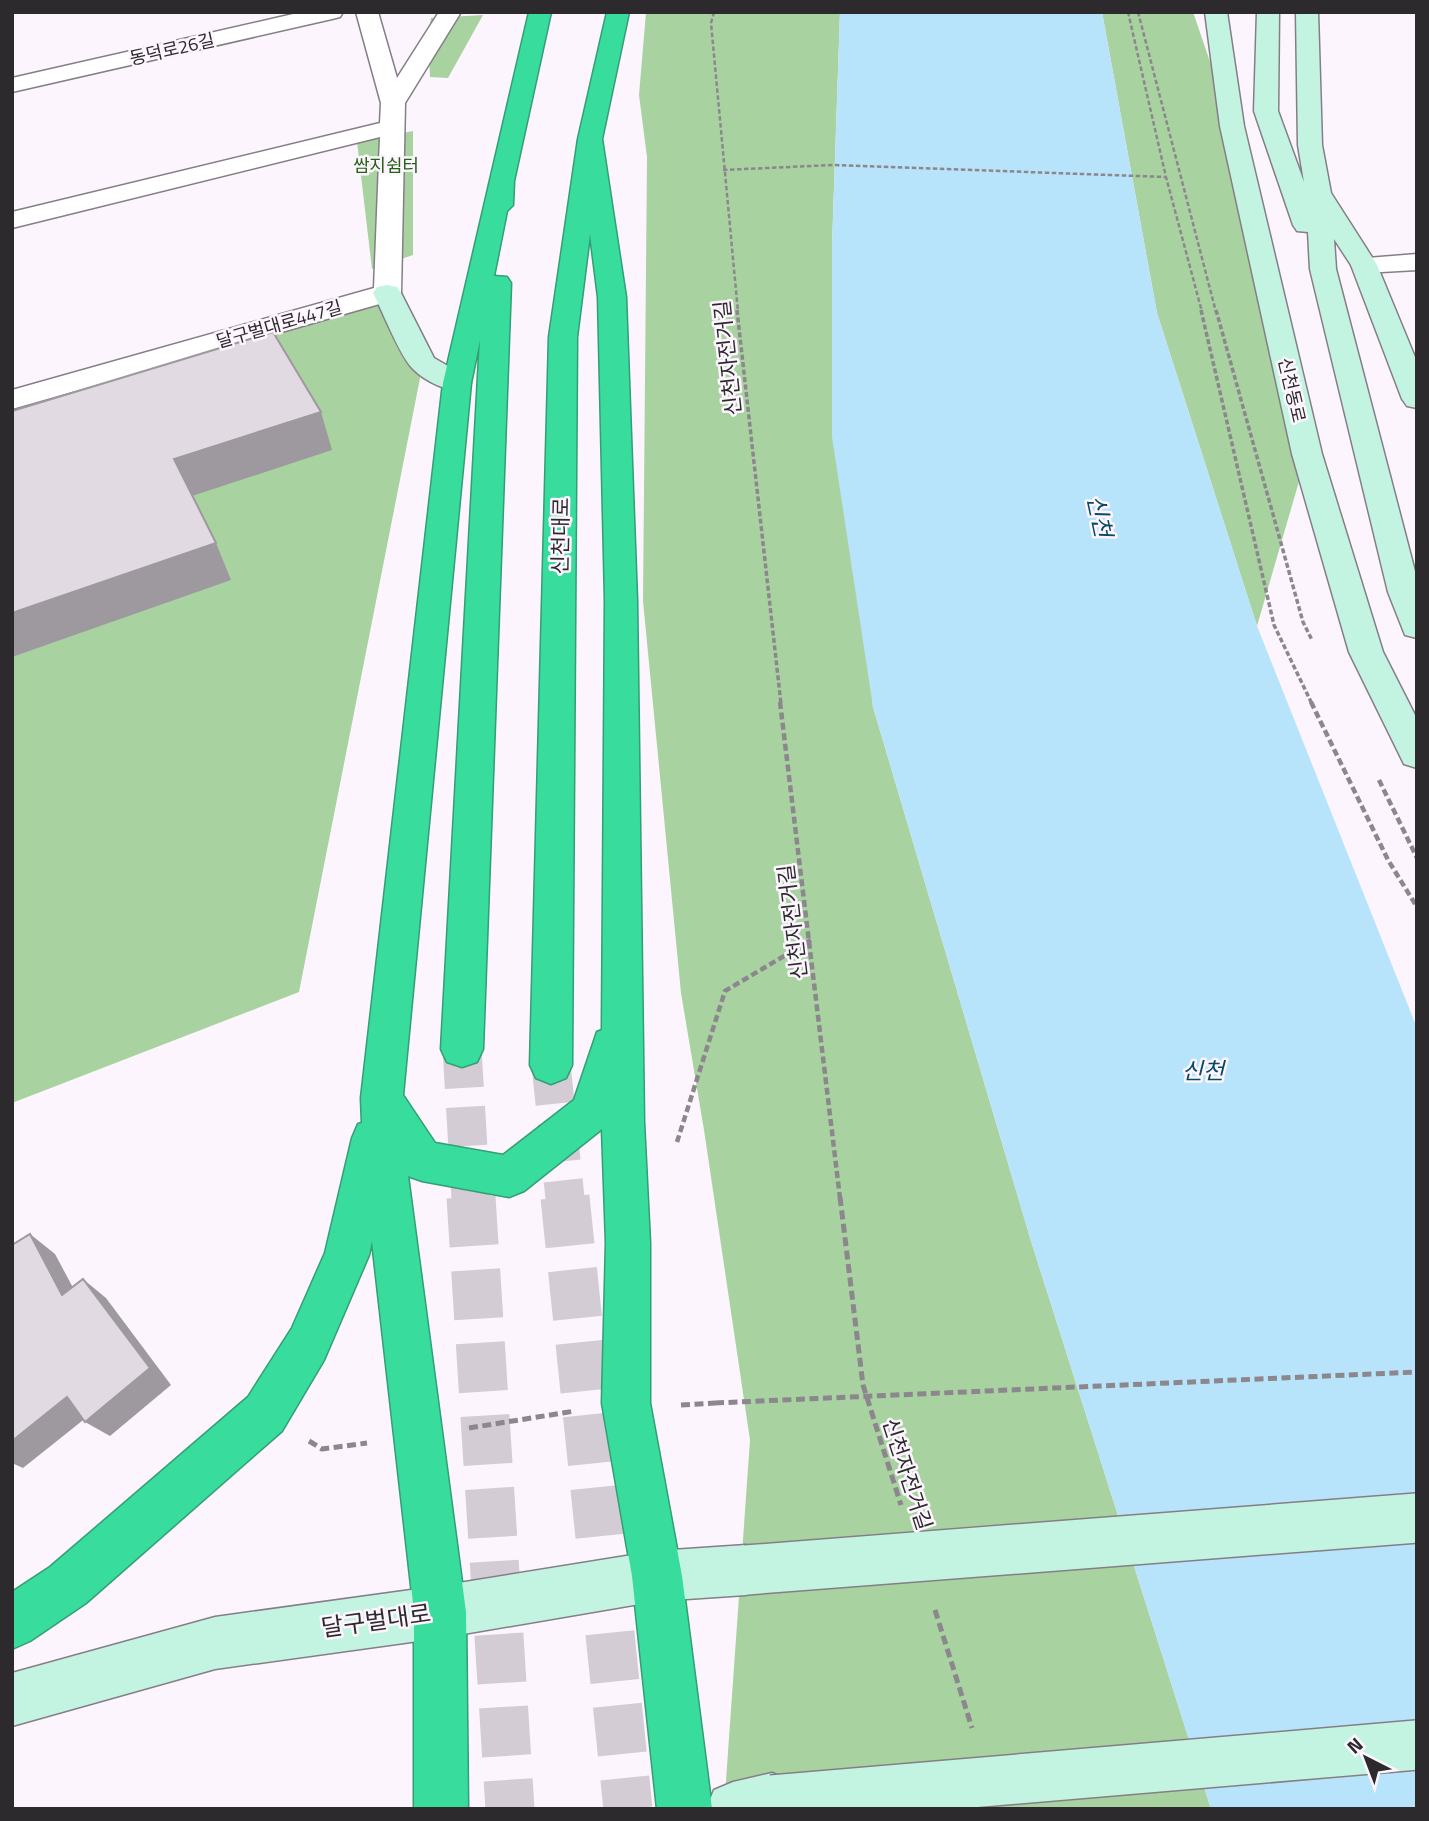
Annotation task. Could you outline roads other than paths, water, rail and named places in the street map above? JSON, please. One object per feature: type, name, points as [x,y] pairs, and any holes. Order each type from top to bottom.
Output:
[{"type":"highway","points":[[12,1623],[68,1585],[265,1414],[308,1344],[347,1255],[382,1098],[457,383],[540,12]]},
{"type":"highway","name":"신천대로","points":[[551,1065],[563,337],[590,139],[618,12]]},
{"type":"highway","points":[[590,139],[612,297],[621,600],[623,1122],[628,1243],[626,1403],[657,1576],[685,1809]]},
{"type":"highway","points":[[461,1049],[501,181]]},
{"type":"highway","points":[[382,1098],[422,1161],[509,1177],[591,1112],[623,1001]]},
{"type":"highway","points":[[382,1098],[384,1155],[440,1612],[441,1809]]},
{"type":"main road","name":"신천동로","points":[[1216,12],[1232,126],[1307,454],[1366,652],[1417,754]]},
{"type":"main road","points":[[1268,12],[1266,111],[1323,270],[1382,510],[1404,592],[1417,626]]},
{"type":"main road","points":[[1307,12],[1310,145],[1318,193],[1323,270]]},
{"type":"main road","points":[[1318,193],[1364,265],[1417,399]]},
{"type":"main road","points":[[387,293],[423,363],[457,383]]},
{"type":"main road","name":"달구벌대로","points":[[12,1700],[215,1643],[440,1612],[657,1576],[1417,1518]]},
{"type":"main road","points":[[752,1805],[1417,1745]]},
{"type":"street","name":"동덕로26길","points":[[12,85],[332,12]]},
{"type":"street","points":[[367,12],[393,115],[387,293]]},
{"type":"street","points":[[12,220],[393,115],[450,12]]},
{"type":"street","points":[[1364,265],[1417,262]]},
{"type":"street","name":"달구벌대로447길","points":[[12,400],[387,293]]},
{"type":"water","name":"신천","points":[[840,12],[1102,12],[1157,313],[1257,626],[1417,1028],[1417,1809],[1211,1809],[1031,1241],[873,707],[832,437],[832,246]]},
{"type":"tunnel","points":[[462,1049],[471,1198]]},
{"type":"tunnel","points":[[551,1065],[565,1198]]},
{"type":"tunnel","points":[[471,1197],[510,1809]]},
{"type":"tunnel","points":[[565,1197],[628,1809]]},
{"type":"park label","name":"쌈지쉼터","points":[[386,165]]}]
